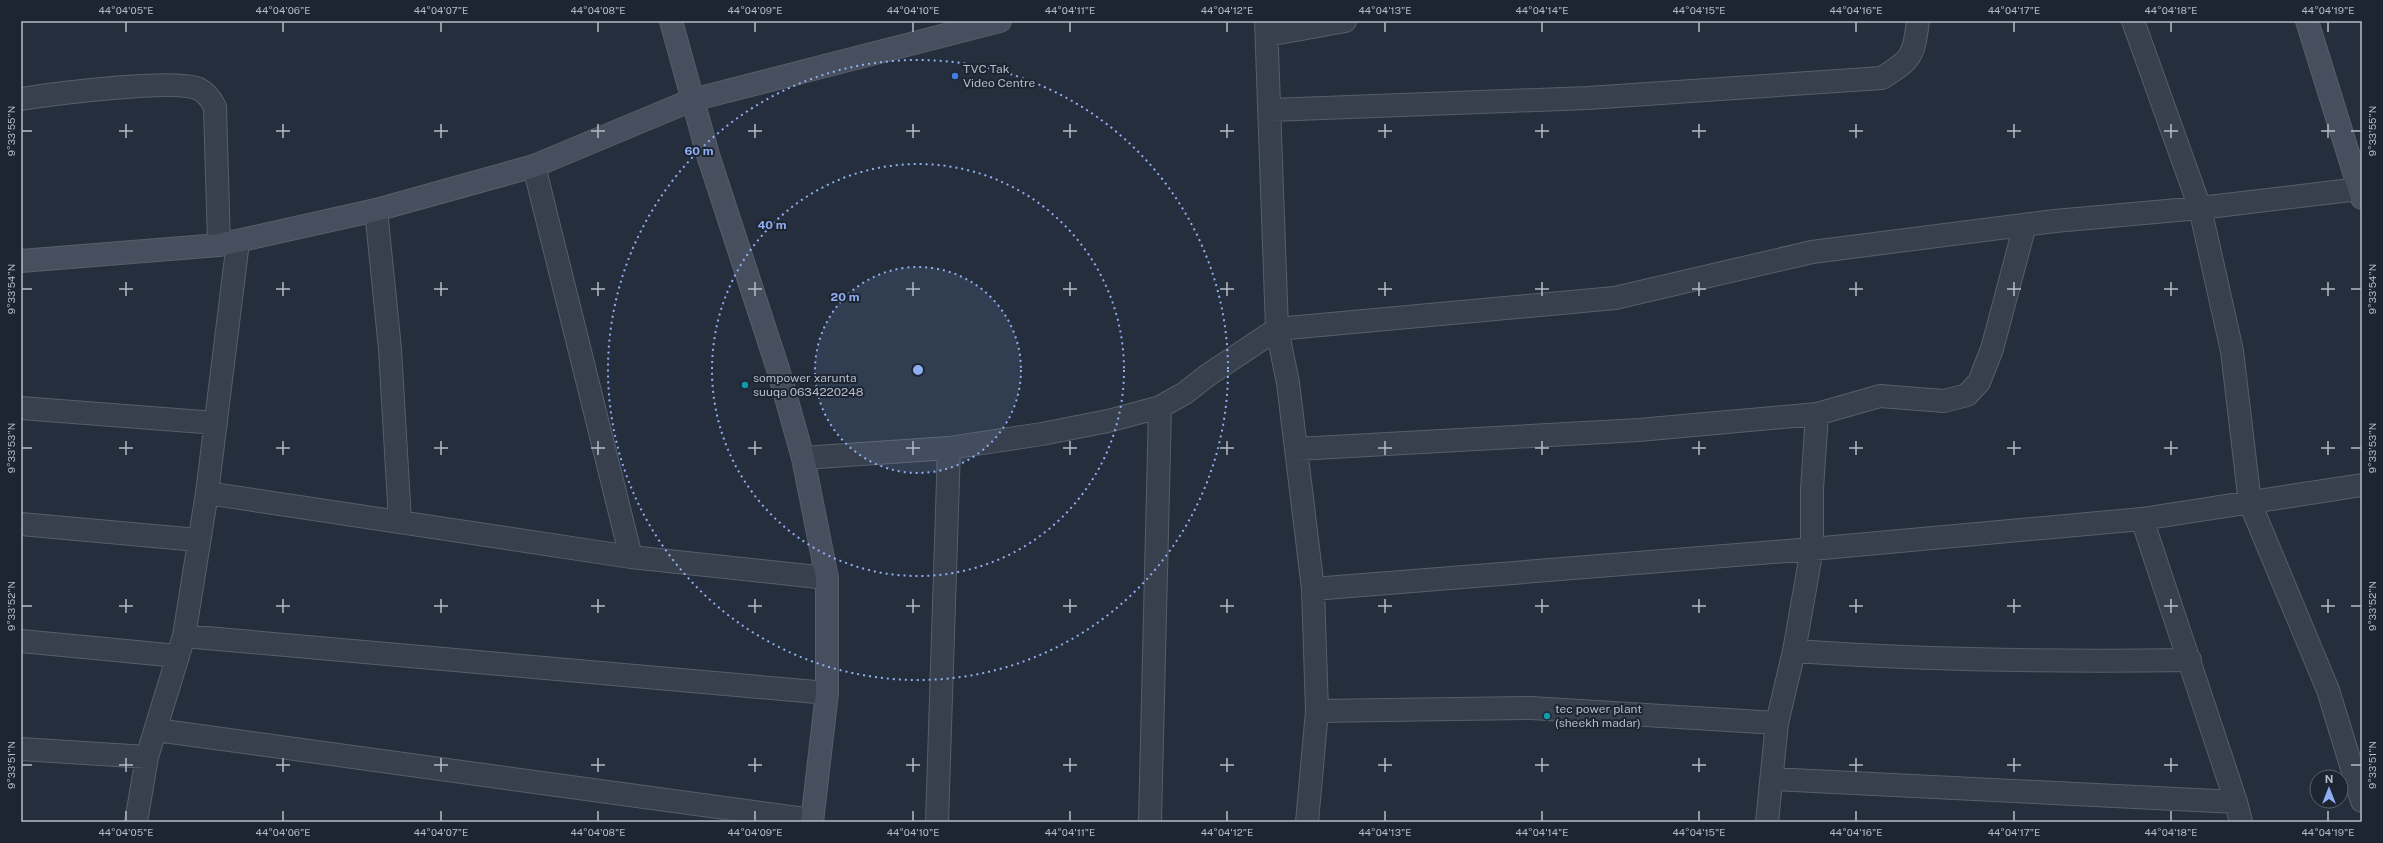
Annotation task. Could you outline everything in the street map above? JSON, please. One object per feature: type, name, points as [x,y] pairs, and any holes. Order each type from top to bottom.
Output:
[{"type":"street","points":[[156,730],[812,821],[827,693],[827,578],[803,458],[778,369],[692,100],[671,21]]},
{"type":"street","points":[[21,261],[228,243],[376,210],[534,166],[692,100],[1000,21]]},
{"type":"street","points":[[1307,822],[1317,712],[1313,589],[1288,383],[1277,329],[1271,110],[1267,28],[1345,21]]},
{"type":"street","points":[[1271,110],[1588,98],[1882,78],[1906,63],[1914,47],[1918,21]]},
{"type":"street","points":[[2133,21],[2200,208],[2232,351],[2250,503],[2328,690],[2362,801]]},
{"type":"street","points":[[803,458],[949,448],[1042,434],[1108,421],[1160,407],[1185,393],[1208,375],[1277,329],[1615,298],[1812,252],[2025,225],[2360,193],[2307,21]]},
{"type":"street","points":[[21,99],[56,94],[154,86],[198,88],[210,96],[215,107],[228,243],[216,423],[207,493],[181,646],[147,757],[136,822]]},
{"type":"street","points":[[534,166],[631,557]]},
{"type":"street","points":[[376,210],[390,349],[400,522]]},
{"type":"street","points":[[1297,449],[1640,430],[1817,414],[1880,396],[1944,400],[1967,395],[1974,390],[1992,349],[2025,225]]},
{"type":"street","points":[[1150,822],[1160,407]]},
{"type":"street","points":[[21,408],[216,423]]},
{"type":"street","points":[[1768,822],[1773,779],[1776,723],[1794,651],[1812,549],[1812,489],[1817,414]]},
{"type":"street","points":[[938,822],[949,448]]},
{"type":"street","points":[[1313,589],[1812,549],[2142,519],[2362,484]]},
{"type":"street","points":[[207,493],[631,557],[827,578]]},
{"type":"street","points":[[1773,779],[2239,812],[2190,660],[2142,519]]},
{"type":"street","points":[[21,524],[198,540]]},
{"type":"street","points":[[21,641],[181,646],[827,693]]},
{"type":"street","points":[[1794,651],[1908,658],[2079,662],[2190,660]]},
{"type":"street","points":[[1317,712],[1531,708],[1776,723]]},
{"type":"street","points":[[21,750],[147,757]]},
{"type":"place","name":"TVC Tak Video Centre","points":[[955,76]]},
{"type":"place","name":"sompower xarunta suuqa 0634220248","points":[[745,385]]},
{"type":"place","name":"tec power plant (sheekh madar)","points":[[1547,716]]}]
